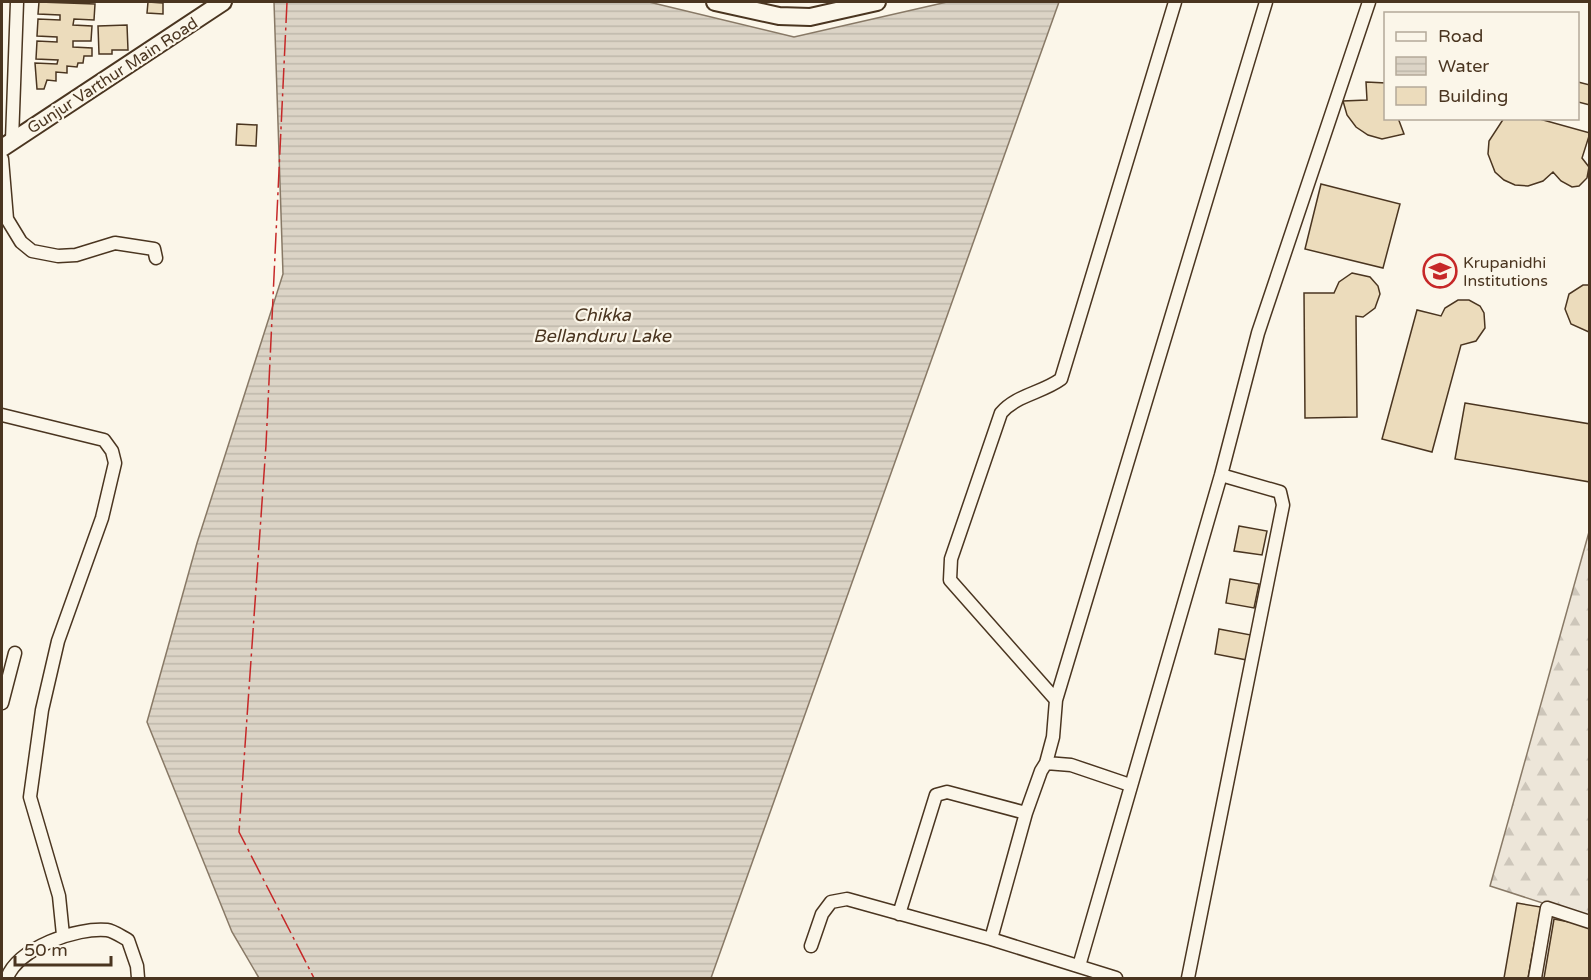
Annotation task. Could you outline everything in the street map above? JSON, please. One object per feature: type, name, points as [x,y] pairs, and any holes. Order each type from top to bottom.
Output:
[{"type":"main road","name":"Gunjur Varthur Main Road","points":[[7,144],[223,2]]},
{"type":"main road","points":[[715,2],[779,16],[810,17],[877,2]]},
{"type":"street","points":[[7,144],[17,2]]},
{"type":"street","points":[[1056,700],[950,580],[951,559],[1001,413],[1020,399],[1061,380],[1175,2]]},
{"type":"street","points":[[991,939],[1026,813],[1046,764],[1053,737],[1056,700],[1266,2]]},
{"type":"street","points":[[1079,966],[1221,475],[1258,333],[1369,2]]},
{"type":"street","points":[[2,159],[7,219],[21,242],[32,251],[58,256],[76,255],[115,243],[154,249],[156,258]]},
{"type":"street","points":[[2,415],[104,440],[112,451],[115,463],[102,518],[58,641],[42,710],[30,797],[59,896],[63,935]]},
{"type":"street","points":[[1188,978],[1283,505],[1280,492],[1221,475]]},
{"type":"street","points":[[2,703],[15,652]]},
{"type":"street","points":[[1046,764],[1071,765],[1130,784]]},
{"type":"street","points":[[900,914],[936,795],[947,792],[1026,813]]},
{"type":"street","points":[[811,946],[822,914],[831,902],[847,899],[991,939],[1116,978]]},
{"type":"street","points":[[1535,978],[1547,908],[1590,922]]},
{"type":"street","points":[[7,978],[9,971],[23,958],[63,935],[87,930],[110,931],[128,940],[137,966],[138,978]]},
{"type":"green space","points":[[1589,532],[1589,918],[1490,886]]},
{"type":"water","name":"Chikka Bellanduru Lake","points":[[274,2],[649,2],[794,37],[947,2],[1059,2],[711,978],[259,978],[232,932],[147,722],[197,543],[283,274]]},
{"type":"building","points":[[39,2],[95,4],[94,20],[74,19],[73,25],[92,26],[91,41],[73,41],[73,47],[92,48],[92,56],[84,56],[83,63],[78,63],[77,67],[67,66],[67,73],[56,72],[56,81],[47,80],[44,89],[37,89],[35,63],[57,64],[58,60],[36,59],[37,41],[57,42],[57,37],[37,36],[38,19],[60,20],[60,15],[38,14]]},
{"type":"building","points":[[148,2],[163,3],[163,14],[147,13]]},
{"type":"building","points":[[127,25],[128,50],[112,50],[112,54],[99,54],[98,26]]},
{"type":"building","points":[[1366,82],[1384,83],[1384,120],[1399,120],[1404,134],[1382,139],[1368,135],[1356,127],[1347,115],[1343,101],[1367,100]]},
{"type":"building","points":[[1579,82],[1590,85],[1590,105],[1579,102]]},
{"type":"building","points":[[1503,120],[1543,120],[1590,133],[1582,158],[1589,167],[1587,178],[1579,186],[1572,187],[1561,181],[1553,172],[1543,181],[1528,186],[1515,185],[1504,180],[1495,172],[1488,154],[1489,141]]},
{"type":"building","points":[[237,124],[257,125],[256,146],[236,145]]},
{"type":"building","points":[[1321,184],[1400,204],[1383,268],[1305,249]]},
{"type":"building","points":[[1352,273],[1370,277],[1378,286],[1380,294],[1375,308],[1363,317],[1356,316],[1357,417],[1305,418],[1304,293],[1334,293],[1339,282]]},
{"type":"building","points":[[1583,285],[1590,285],[1590,386],[1589,332],[1571,324],[1565,309],[1569,294]]},
{"type":"building","points":[[1458,300],[1469,300],[1480,306],[1484,313],[1485,328],[1476,341],[1461,345],[1432,452],[1382,439],[1417,310],[1441,316],[1445,308]]},
{"type":"building","points":[[1465,403],[1590,424],[1590,482],[1455,459]]},
{"type":"building","points":[[1239,526],[1267,531],[1262,555],[1234,551]]},
{"type":"building","points":[[1230,579],[1259,584],[1254,608],[1226,603]]},
{"type":"building","points":[[1219,629],[1251,635],[1247,660],[1215,654]]},
{"type":"building","points":[[1517,903],[1541,907],[1528,978],[1504,978]]},
{"type":"building","points":[[1554,919],[1590,926],[1590,978],[1544,978]]},
{"type":"power","points":[[287,2],[266,445],[239,832],[314,978]]},
{"type":"place","name":"Krupanidhi Institutions","points":[[1440,271]]}]
